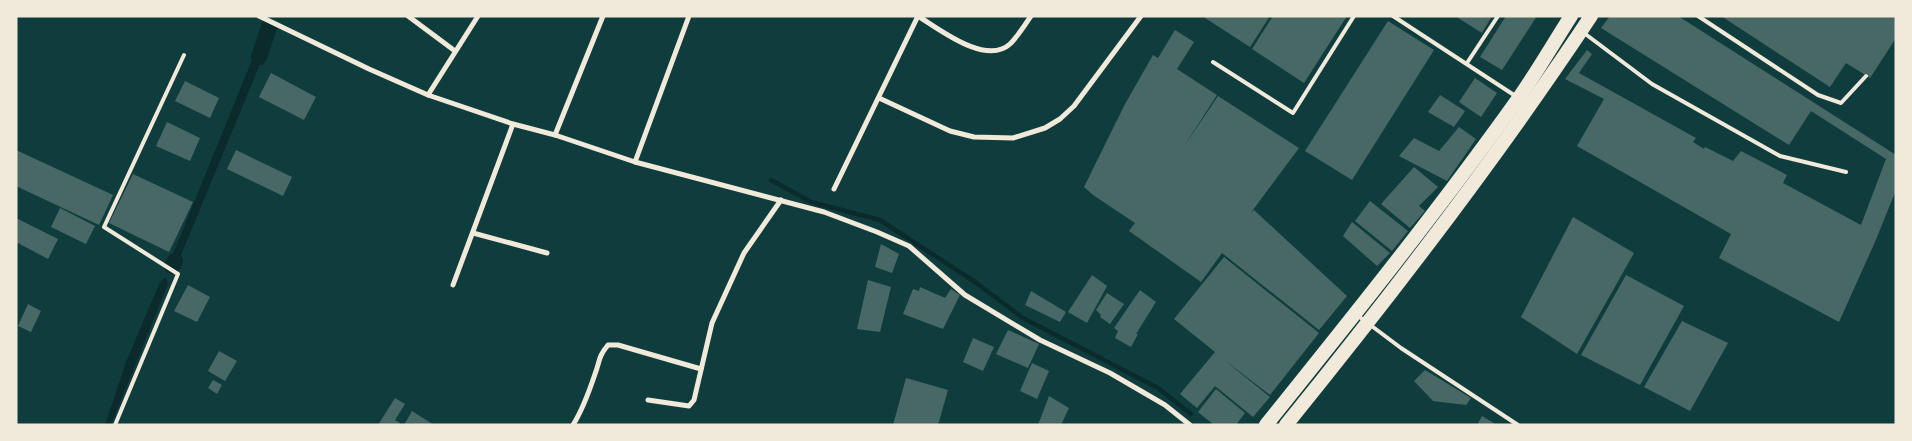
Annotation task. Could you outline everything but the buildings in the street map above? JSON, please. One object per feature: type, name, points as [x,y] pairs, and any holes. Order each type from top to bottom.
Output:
[{"type":"highway","points":[[1286,425],[1367,323],[1531,106],[1591,16]]},
{"type":"highway","points":[[1266,425],[1413,239],[1518,98],[1569,20]]},
{"type":"street","points":[[259,16],[428,95],[635,162],[846,219],[909,246],[965,295],[1040,340],[1110,372],[1165,404],[1190,425]]},
{"type":"street","points":[[408,16],[455,52]]},
{"type":"street","points":[[428,95],[478,16]]},
{"type":"street","points":[[555,135],[603,16]]},
{"type":"street","points":[[635,162],[690,16]]},
{"type":"street","points":[[834,189],[918,16],[966,45],[991,52],[1008,45],[1031,16]]},
{"type":"street","points":[[879,98],[950,131],[974,137],[1012,138],[1045,128],[1060,119],[1074,106],[1141,16]]},
{"type":"street","points":[[454,285],[513,124]]},
{"type":"street","points":[[648,400],[689,406],[694,400],[712,323],[744,253],[781,200]]},
{"type":"street","points":[[473,233],[547,253]]},
{"type":"street","points":[[573,425],[582,411],[600,356],[608,346],[618,345],[701,369]]},
{"type":"lane","points":[[1213,62],[1293,113],[1354,16]]},
{"type":"lane","points":[[1393,16],[1531,106]]},
{"type":"lane","points":[[1467,63],[1498,16]]},
{"type":"lane","points":[[1698,16],[1818,95],[1841,103],[1866,76]]},
{"type":"lane","points":[[1569,20],[1652,84],[1780,156],[1846,172]]},
{"type":"lane","points":[[115,425],[178,274],[104,227],[184,56]]},
{"type":"lane","points":[[1355,313],[1401,348],[1518,425]]},
{"type":"water","points":[[259,57],[260,64],[181,255],[175,261],[173,254],[252,60]]},
{"type":"water","points":[[166,277],[168,284],[111,425],[105,425],[126,362],[160,282]]},
{"type":"waterway","points":[[259,57],[269,27]]},
{"type":"waterway","points":[[771,180],[811,202],[880,220],[975,282],[1023,318],[1158,388],[1191,414]]},
{"type":"waterway","points":[[172,266],[175,261]]}]
